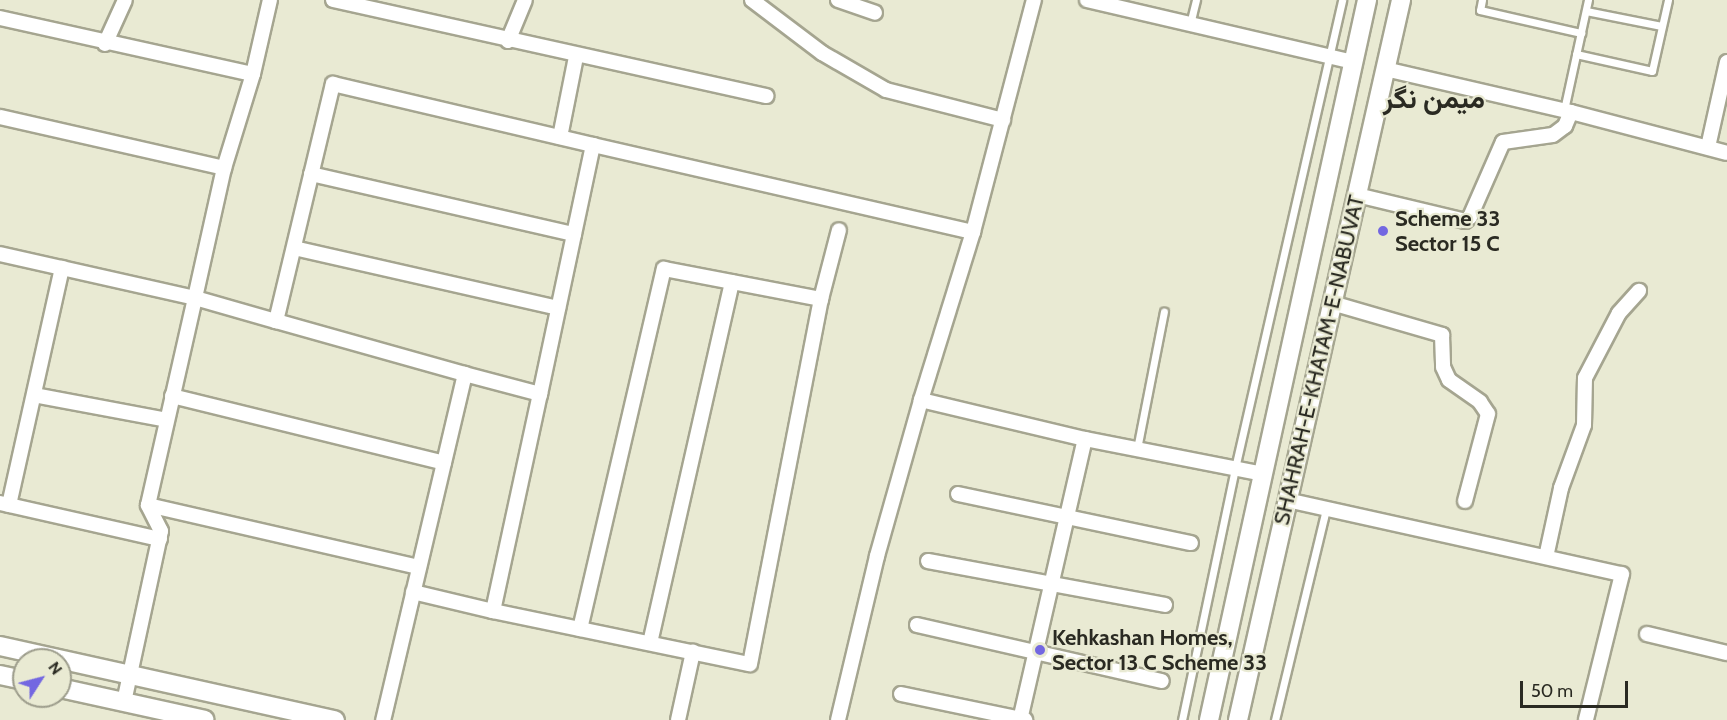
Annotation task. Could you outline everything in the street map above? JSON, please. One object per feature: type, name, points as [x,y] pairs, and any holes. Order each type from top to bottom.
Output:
[{"type":"main road","name":"SHAHRAH-E-KHATAM-E-NABUVAT","points":[[1209,720],[1366,0]]},
{"type":"main road","name":"SHAHRAH-E-KHATAM-E-NABUVAT","points":[[1238,720],[1401,0]]},
{"type":"main road","points":[[0,646],[335,720]]},
{"type":"main road","points":[[72,691],[205,720]]},
{"type":"street","points":[[105,44],[125,0]]},
{"type":"street","points":[[124,702],[161,531],[148,505],[224,168],[253,74],[270,0]]},
{"type":"street","points":[[333,0],[576,57],[767,96]]},
{"type":"street","points":[[508,41],[525,0]]},
{"type":"street","points":[[752,0],[822,53],[886,90],[1003,120]]},
{"type":"street","points":[[837,0],[875,14]]},
{"type":"street","points":[[838,720],[874,567],[921,400],[974,232],[1034,0]]},
{"type":"street","points":[[1087,0],[1353,62]]},
{"type":"street","points":[[0,18],[105,44],[253,74]]},
{"type":"street","points":[[560,137],[576,57]]},
{"type":"street","points":[[1708,147],[1727,62]]},
{"type":"street","points":[[1385,69],[1567,111],[1727,153]]},
{"type":"street","points":[[276,321],[333,84],[974,232]]},
{"type":"street","points":[[1357,195],[1465,221],[1470,216],[1503,142],[1553,135],[1565,126],[1567,111]]},
{"type":"street","points":[[0,117],[224,168]]},
{"type":"street","points":[[493,611],[593,145]]},
{"type":"street","points":[[311,174],[574,234]]},
{"type":"street","points":[[412,592],[750,664],[821,299],[839,230]]},
{"type":"street","points":[[294,248],[558,308]]},
{"type":"street","points":[[0,254],[195,298],[540,394]]},
{"type":"street","points":[[62,268],[34,395],[5,504],[160,539]]},
{"type":"street","points":[[579,629],[664,269],[821,299]]},
{"type":"street","points":[[650,643],[732,282]]},
{"type":"street","points":[[1546,557],[1561,488],[1584,425],[1585,378],[1619,313],[1639,291]]},
{"type":"street","points":[[1332,303],[1442,335],[1443,367],[1449,380],[1480,402],[1488,414],[1465,501]]},
{"type":"street","points":[[383,720],[465,374]]},
{"type":"street","points":[[34,395],[167,420]]},
{"type":"street","points":[[172,396],[444,464]]},
{"type":"street","points":[[921,400],[1085,439],[1264,474]]},
{"type":"street","points":[[901,694],[1022,720],[1085,439]]},
{"type":"street","points":[[958,494],[1068,515],[1191,543]]},
{"type":"street","points":[[1287,501],[1622,574],[1586,720]]},
{"type":"street","points":[[148,505],[419,567]]},
{"type":"street","points":[[928,561],[1166,605]]},
{"type":"street","points":[[917,625],[1162,681]]},
{"type":"street","points":[[1647,634],[1727,653]]},
{"type":"street","points":[[678,720],[693,652]]},
{"type":"lane","points":[[1190,24],[1196,0]]},
{"type":"lane","points":[[1182,720],[1234,468],[1342,0]]},
{"type":"lane","points":[[1482,0],[1480,10],[1581,33]]},
{"type":"lane","points":[[1567,111],[1588,0]]},
{"type":"lane","points":[[1576,54],[1652,71],[1668,0]]},
{"type":"lane","points":[[1586,11],[1662,26]]},
{"type":"lane","points":[[1137,449],[1164,312]]},
{"type":"lane","points":[[1275,720],[1326,509]]},
{"type":"place","name":"Scheme 33 Sector 15 C","points":[[1383,231]]},
{"type":"place","name":"Kehkashan Homes, Sector 13 C Scheme 33","points":[[1040,650]]},
{"type":"district","name":"میمن نگر","points":[[1434,98]]}]
